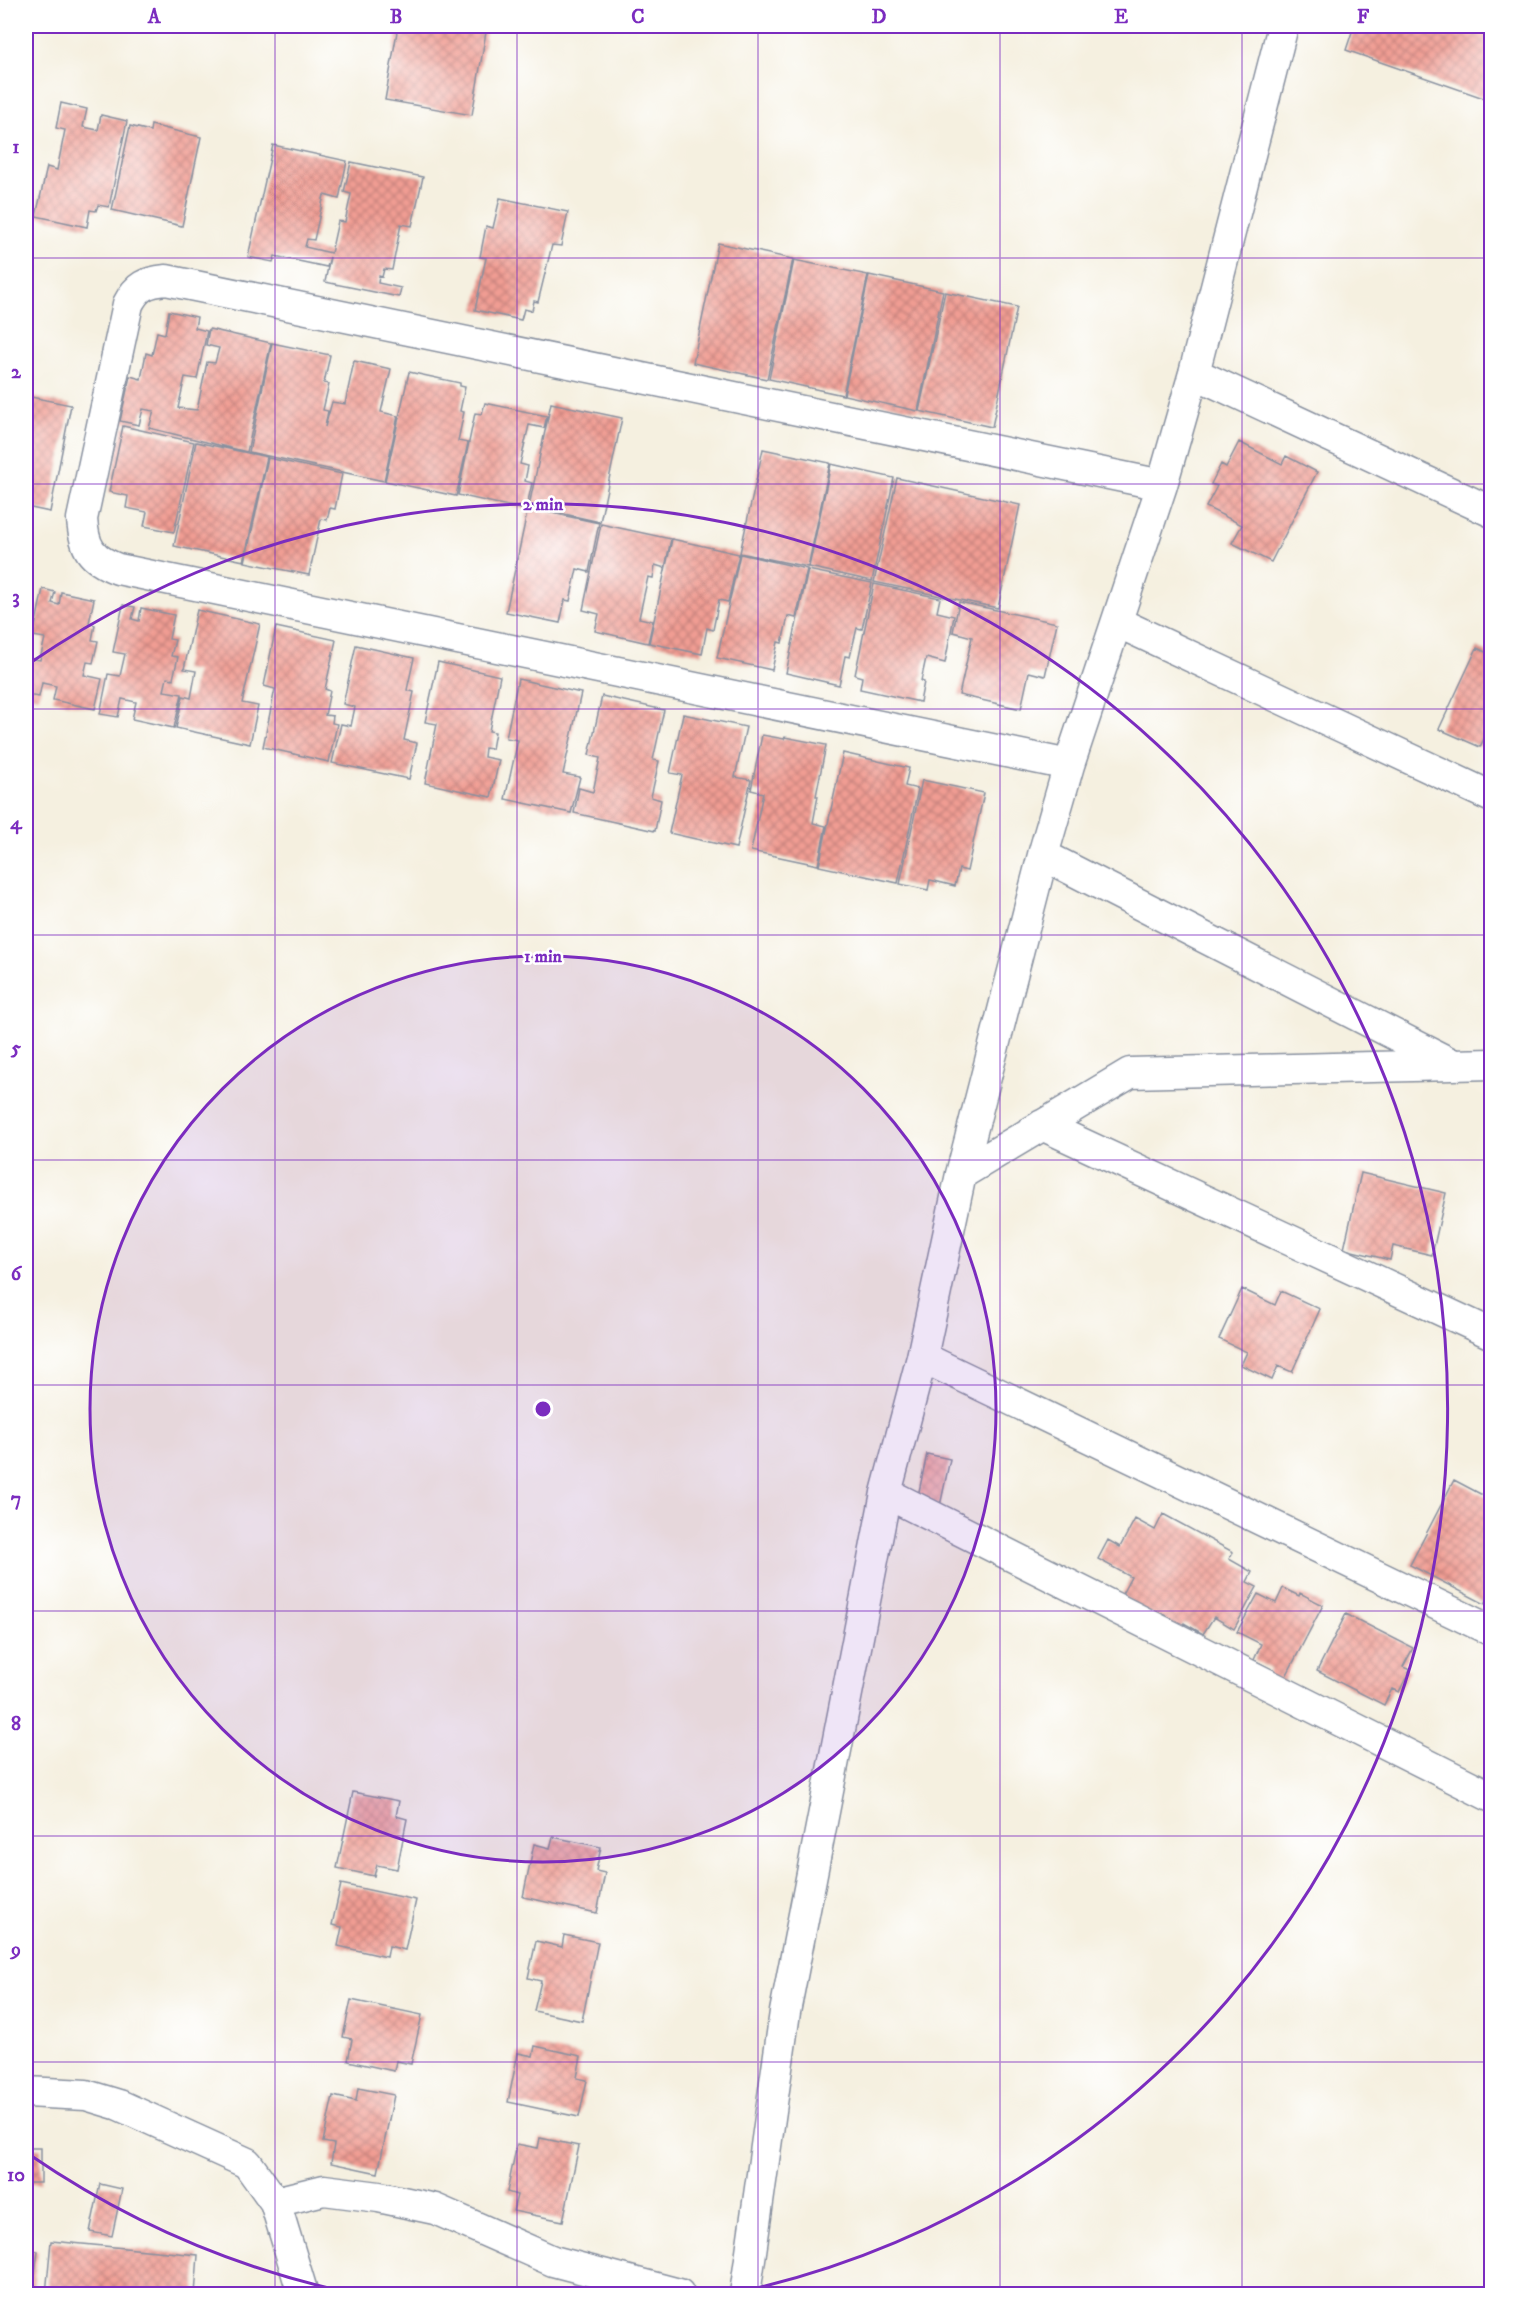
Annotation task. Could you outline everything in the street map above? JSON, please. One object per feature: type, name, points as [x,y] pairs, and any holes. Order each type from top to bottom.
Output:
[{"type":"street","points":[[746,2295],[785,2012],[886,1493],[922,1357],[962,1174],[1043,855],[1069,765],[1162,485],[1194,373],[1283,26]]},
{"type":"street","points":[[1069,765],[118,569],[103,564],[86,545],[82,519],[128,304],[140,287],[150,282],[166,280],[1162,485]]},
{"type":"street","points":[[1194,373],[1491,512]]},
{"type":"street","points":[[1117,622],[1491,797]]},
{"type":"street","points":[[1043,855],[1455,1065]]},
{"type":"street","points":[[962,1174],[1130,1073],[1491,1064]]},
{"type":"street","points":[[1042,1125],[1491,1334]]},
{"type":"street","points":[[922,1357],[1491,1631]]},
{"type":"street","points":[[886,1493],[1491,1797]]},
{"type":"street","points":[[26,2092],[86,2095],[118,2105],[247,2163],[275,2202],[303,2295]]},
{"type":"street","points":[[275,2202],[324,2190],[379,2197],[435,2209],[553,2261],[679,2295]]},
{"type":"building","points":[[398,26],[487,26],[472,115],[385,100]]},
{"type":"building","points":[[1354,26],[1492,26],[1492,101],[1346,50]]},
{"type":"building","points":[[61,103],[87,109],[83,127],[98,130],[101,115],[127,121],[109,207],[98,205],[96,211],[90,210],[87,227],[36,216],[47,167],[57,170],[65,130],[56,128]]},
{"type":"building","points":[[151,125],[201,137],[182,226],[112,210],[130,126],[150,131]]},
{"type":"building","points":[[273,145],[347,161],[339,199],[324,195],[314,240],[307,239],[305,247],[331,253],[338,221],[345,222],[351,194],[344,192],[351,162],[423,177],[412,226],[401,224],[392,270],[384,269],[382,277],[379,276],[378,283],[401,288],[399,297],[325,282],[330,257],[327,267],[275,256],[273,262],[248,257]]},
{"type":"building","points":[[500,198],[568,212],[561,246],[552,245],[538,302],[534,301],[532,311],[524,309],[521,320],[475,310],[486,258],[480,257],[486,226],[493,228]]},
{"type":"building","points":[[718,243],[793,259],[767,379],[693,363]]},
{"type":"building","points":[[794,260],[868,275],[843,395],[769,379]]},
{"type":"building","points":[[869,275],[943,291],[918,411],[844,395]]},
{"type":"building","points":[[945,292],[1017,307],[992,427],[919,411]]},
{"type":"building","points":[[169,311],[197,317],[195,328],[207,331],[197,379],[185,377],[178,408],[197,410],[207,362],[215,363],[219,348],[206,345],[209,329],[271,343],[247,452],[149,428],[154,411],[143,409],[139,425],[120,421],[130,376],[141,379],[146,353],[152,355],[157,332],[165,334]]},
{"type":"building","points":[[272,343],[330,355],[324,383],[329,384],[323,410],[328,411],[325,427],[332,402],[345,404],[354,361],[391,369],[381,412],[398,416],[384,481],[249,452]]},
{"type":"building","points":[[409,372],[460,383],[460,386],[465,387],[460,411],[464,412],[458,441],[468,443],[456,496],[385,481]]},
{"type":"building","points":[[26,396],[71,405],[50,512],[26,507]]},
{"type":"building","points":[[485,403],[547,416],[544,428],[529,425],[520,464],[528,466],[525,481],[532,483],[526,510],[458,495],[475,413],[482,414]]},
{"type":"building","points":[[551,403],[622,418],[600,522],[529,506]]},
{"type":"building","points":[[123,426],[194,442],[174,532],[144,526],[147,512],[126,508],[128,496],[109,492]]},
{"type":"building","points":[[196,442],[267,457],[244,561],[174,546]]},
{"type":"building","points":[[1239,442],[1282,464],[1286,456],[1317,472],[1271,562],[1232,543],[1242,525],[1206,507],[1217,486],[1211,484],[1221,464],[1226,467]]},
{"type":"building","points":[[763,449],[830,463],[808,567],[740,553]]},
{"type":"building","points":[[268,458],[342,474],[335,509],[330,508],[327,520],[321,519],[309,575],[245,562]]},
{"type":"building","points":[[831,464],[894,478],[872,581],[809,567]]},
{"type":"building","points":[[897,478],[1020,505],[998,608],[874,582]]},
{"type":"building","points":[[528,508],[599,523],[589,572],[577,569],[570,601],[565,600],[560,623],[506,612]]},
{"type":"building","points":[[601,524],[671,539],[665,568],[655,565],[653,578],[648,577],[639,618],[653,621],[648,643],[595,631],[599,614],[583,610]]},
{"type":"building","points":[[672,539],[739,554],[728,602],[719,600],[713,630],[707,628],[702,654],[649,643]]},
{"type":"building","points":[[740,554],[807,569],[796,618],[788,616],[782,643],[778,642],[772,670],[717,658]]},
{"type":"building","points":[[808,570],[872,583],[862,629],[857,628],[850,657],[845,656],[839,685],[786,673]]},
{"type":"building","points":[[874,584],[940,598],[937,612],[954,616],[945,663],[926,658],[921,681],[924,682],[920,702],[860,689],[862,677],[855,675]]},
{"type":"building","points":[[43,589],[55,592],[52,603],[59,605],[61,592],[94,599],[89,623],[95,625],[92,640],[98,641],[93,663],[87,662],[84,675],[102,679],[95,709],[53,700],[56,686],[42,683],[39,697],[26,695],[28,658],[40,660],[45,638],[33,636]]},
{"type":"building","points":[[959,602],[1057,623],[1045,676],[1029,672],[1021,709],[959,695],[972,637],[953,632]]},
{"type":"building","points":[[123,605],[135,607],[132,619],[139,621],[141,608],[174,615],[169,639],[175,640],[171,656],[178,657],[173,679],[167,678],[164,691],[182,694],[174,728],[132,719],[136,702],[122,699],[118,717],[100,714],[108,674],[120,676],[125,654],[113,652]]},
{"type":"building","points":[[197,610],[260,624],[242,703],[258,706],[250,744],[176,728],[183,696],[191,698],[196,671],[184,669]]},
{"type":"building","points":[[276,627],[336,640],[325,689],[330,691],[325,715],[333,716],[332,723],[337,724],[329,762],[263,747],[275,689],[264,686]]},
{"type":"building","points":[[356,645],[414,658],[407,690],[414,692],[404,740],[417,743],[409,779],[332,763],[341,724],[351,726],[355,707],[343,704]]},
{"type":"building","points":[[1477,648],[1492,655],[1492,722],[1480,747],[1439,729]]},
{"type":"building","points":[[438,662],[500,676],[489,731],[495,732],[492,749],[485,748],[484,757],[499,760],[491,797],[425,783],[437,724],[425,722]]},
{"type":"building","points":[[518,679],[581,693],[563,774],[580,777],[571,813],[505,799],[518,740],[506,738]]},
{"type":"building","points":[[602,696],[664,710],[653,760],[659,761],[651,797],[661,800],[655,831],[574,813],[579,788],[593,792],[600,758],[589,755]]},
{"type":"building","points":[[683,714],[746,727],[735,777],[751,780],[736,848],[669,833],[682,775],[670,773]]},
{"type":"building","points":[[762,735],[826,745],[813,823],[826,826],[818,865],[751,851],[763,793],[751,790]]},
{"type":"building","points":[[843,753],[909,768],[905,786],[918,789],[898,883],[819,866]]},
{"type":"building","points":[[922,780],[984,793],[967,871],[959,869],[955,886],[930,880],[928,890],[900,884]]},
{"type":"building","points":[[1361,1173],[1446,1193],[1432,1255],[1393,1246],[1390,1260],[1344,1249]]},
{"type":"building","points":[[1242,1289],[1275,1305],[1281,1291],[1320,1309],[1292,1372],[1278,1366],[1272,1380],[1241,1365],[1247,1352],[1219,1339]]},
{"type":"building","points":[[927,1454],[950,1459],[940,1506],[917,1501]]},
{"type":"building","points":[[1454,1480],[1492,1500],[1492,1590],[1485,1604],[1410,1565]]},
{"type":"building","points":[[1163,1514],[1233,1552],[1229,1559],[1252,1572],[1247,1582],[1257,1587],[1234,1629],[1214,1617],[1203,1634],[1184,1623],[1176,1637],[1121,1596],[1131,1577],[1098,1559],[1108,1540],[1120,1547],[1135,1519],[1155,1530]]},
{"type":"building","points":[[1283,1588],[1299,1596],[1300,1593],[1323,1605],[1282,1684],[1267,1677],[1271,1669],[1254,1660],[1261,1644],[1237,1632],[1258,1594],[1276,1603]]},
{"type":"building","points":[[1346,1614],[1413,1648],[1403,1667],[1410,1670],[1399,1692],[1392,1689],[1384,1705],[1317,1671]]},
{"type":"building","points":[[353,1792],[399,1801],[396,1816],[407,1819],[397,1869],[377,1865],[374,1876],[337,1868]]},
{"type":"building","points":[[553,1837],[601,1847],[596,1871],[605,1873],[597,1913],[523,1897],[534,1844],[550,1848]]},
{"type":"building","points":[[341,1884],[416,1900],[405,1950],[389,1946],[387,1957],[338,1946],[342,1927],[332,1925]]},
{"type":"building","points":[[564,1935],[598,1942],[582,2021],[534,2011],[541,1981],[528,1978],[536,1941],[562,1947]]},
{"type":"building","points":[[351,2000],[422,2015],[411,2064],[396,2061],[394,2071],[348,2061],[352,2039],[343,2037]]},
{"type":"building","points":[[535,2046],[581,2056],[577,2078],[587,2080],[579,2117],[508,2102],[518,2053],[533,2056]]},
{"type":"building","points":[[358,2088],[394,2095],[378,2173],[331,2163],[334,2144],[323,2142],[333,2096],[356,2101]]},
{"type":"building","points":[[540,2138],[579,2146],[563,2221],[513,2211],[517,2195],[507,2192],[517,2144],[538,2148]]},
{"type":"building","points":[[26,2148],[41,2148],[41,2183],[26,2183]]},
{"type":"building","points":[[100,2184],[122,2189],[112,2236],[90,2232]]},
{"type":"building","points":[[51,2241],[198,2255],[195,2294],[46,2294]]},
{"type":"building","points":[[26,2249],[38,2251],[32,2294],[26,2294]]}]
